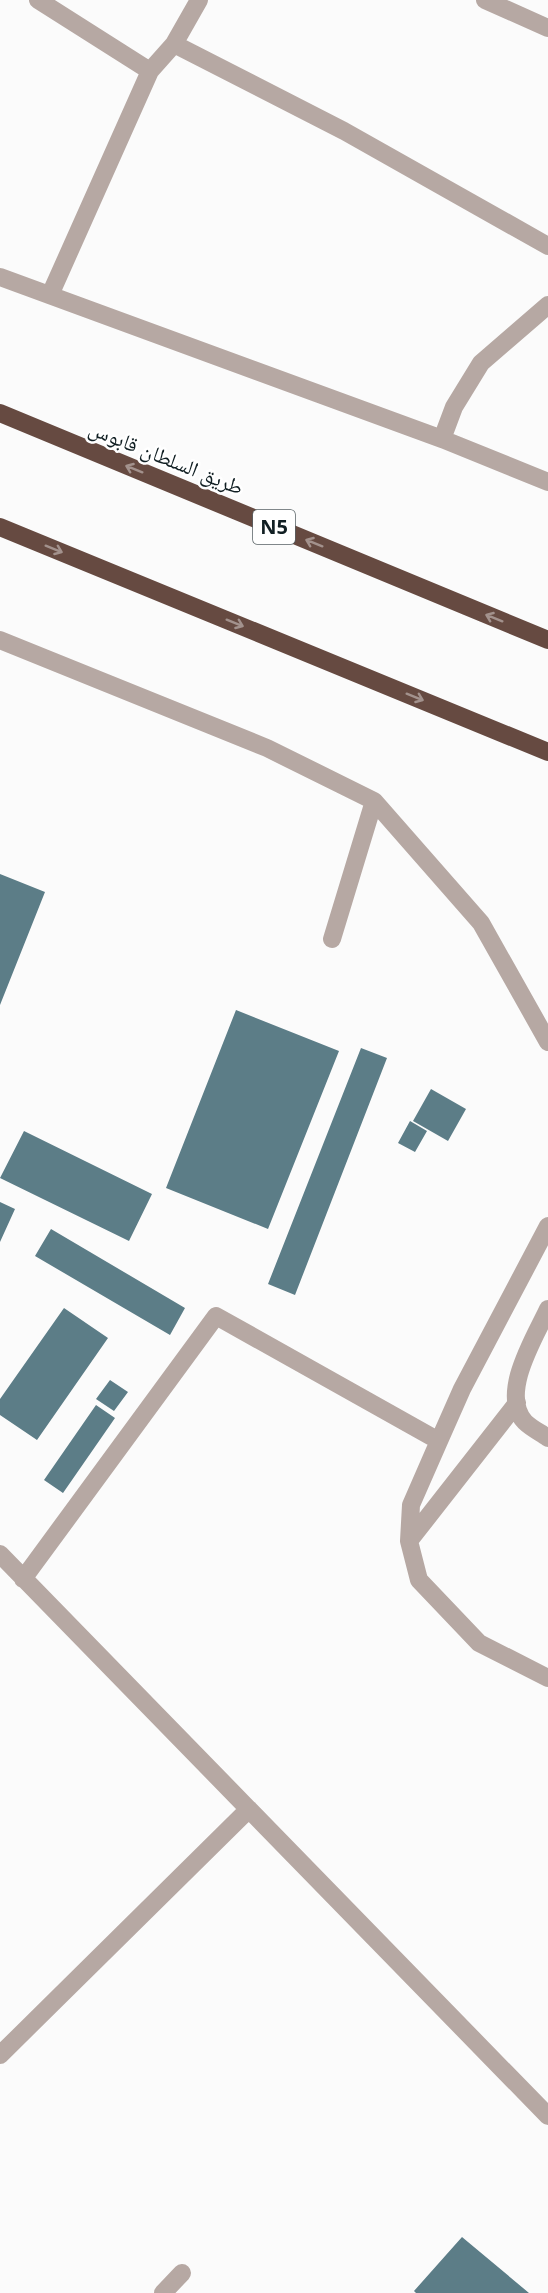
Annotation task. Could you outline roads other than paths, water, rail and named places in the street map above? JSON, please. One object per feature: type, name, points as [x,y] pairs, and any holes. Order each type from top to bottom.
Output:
[{"type":"highway","name":"طريق السلطان قابوس","points":[[0,413],[548,640]]},
{"type":"highway","points":[[0,527],[548,752]]},
{"type":"street","points":[[38,0],[150,71]]},
{"type":"street","points":[[50,295],[150,71],[174,44],[199,0]]},
{"type":"street","points":[[485,0],[548,28]]},
{"type":"street","points":[[174,44],[344,131],[548,246]]},
{"type":"street","points":[[0,277],[442,439],[548,482]]},
{"type":"street","points":[[442,439],[454,407],[481,363],[548,305]]},
{"type":"street","points":[[0,640],[267,748],[375,801],[482,923],[548,1042]]},
{"type":"street","points":[[332,939],[375,801]]},
{"type":"street","points":[[548,1226],[462,1389],[411,1504],[409,1541],[419,1580],[479,1643],[548,1678]]},
{"type":"street","points":[[548,1309],[515,1383],[517,1404],[524,1421],[548,1438]]},
{"type":"street","points":[[24,1579],[216,1316],[439,1441]]},
{"type":"street","points":[[409,1541],[517,1404]]},
{"type":"street","points":[[0,1554],[548,2116]]},
{"type":"street","points":[[0,2055],[249,1809]]},
{"type":"street","points":[[163,2293],[182,2273]]}]
